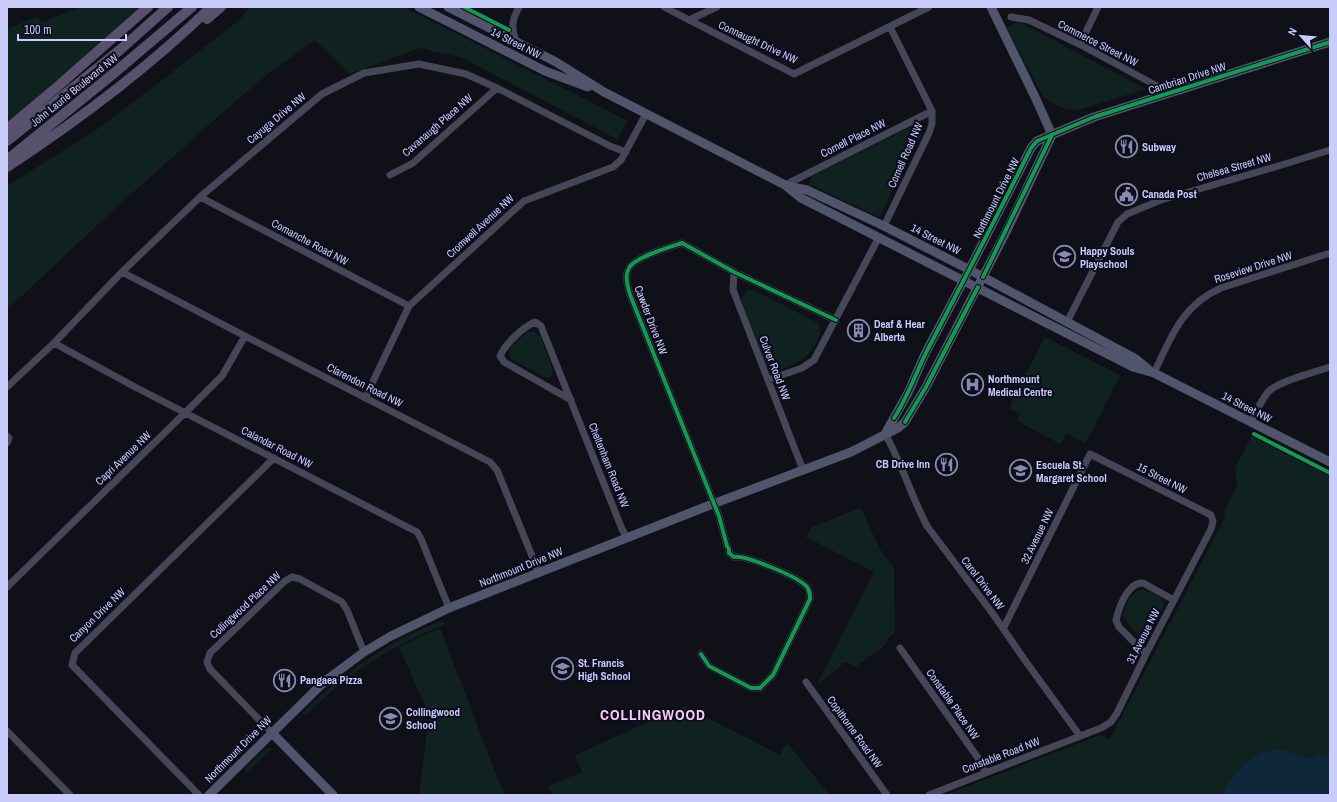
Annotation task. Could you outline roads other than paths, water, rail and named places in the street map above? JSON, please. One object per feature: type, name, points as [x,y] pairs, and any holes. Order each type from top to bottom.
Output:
[{"type":"main road","points":[[7,129],[58,87],[148,7]]},
{"type":"main road","name":"John Laurie Boulevard NW","points":[[7,141],[121,49],[168,7]]},
{"type":"main road","name":"John Laurie Boulevard NW","points":[[7,160],[113,74],[192,7]]},
{"type":"main road","points":[[7,167],[128,81],[180,38],[211,7]]},
{"type":"main road","points":[[180,38],[192,32],[221,7]]},
{"type":"street","name":"14 Street NW","points":[[419,7],[545,71],[604,92]]},
{"type":"street","name":"14 Street NW","points":[[448,7],[556,62],[604,92],[785,185],[801,198],[1133,367],[1154,373]]},
{"type":"street","points":[[516,41],[512,32],[513,19],[519,7]]},
{"type":"street","name":"Connaught Drive NW","points":[[664,7],[794,74],[929,7]]},
{"type":"street","points":[[689,20],[717,7]]},
{"type":"street","points":[[991,7],[1052,135]]},
{"type":"street","points":[[1081,45],[1098,7]]},
{"type":"street","name":"Commerce Street NW","points":[[1011,18],[1029,20],[1081,45],[1156,86],[1173,92]]},
{"type":"street","name":"Cornell Road NW","points":[[884,226],[932,124],[932,111],[890,27]]},
{"type":"street","name":"Cambrian Drive NW","points":[[1052,135],[1094,117],[1330,42]]},
{"type":"street","name":"Cayuga Drive NW","points":[[7,387],[54,343],[122,272],[200,197],[322,94],[364,73],[419,64],[466,74],[497,88],[610,146],[626,152]]},
{"type":"street","name":"Cavanaugh Place NW","points":[[390,175],[413,164],[497,88]]},
{"type":"street","name":"Cornell Place NW","points":[[785,185],[932,111]]},
{"type":"street","name":"Cromwell Avenue NW","points":[[365,398],[409,306],[524,201],[613,167],[621,160],[626,152],[646,114]]},
{"type":"street","name":"Northmount Drive NW","points":[[885,434],[908,393],[925,354],[970,270],[1031,148],[1038,141],[1052,135]]},
{"type":"street","name":"Northmount Drive NW","points":[[209,795],[325,681],[364,652],[391,636],[449,608],[714,504],[852,452],[898,428],[905,422],[926,387],[1006,232],[1052,135]]},
{"type":"street","name":"Chelsea Street NW","points":[[1067,322],[1118,222],[1122,218],[1161,200],[1330,150]]},
{"type":"street","name":"14 Street NW","points":[[785,185],[807,190],[884,226],[970,270],[1136,359],[1154,373],[1330,462]]},
{"type":"street","name":"Comanche Road NW","points":[[200,197],[409,306]]},
{"type":"street","points":[[768,380],[802,368],[814,360],[879,237]]},
{"type":"street","name":"Cawder Drive NW","points":[[714,504],[630,295],[627,280],[628,268],[637,260],[682,243],[734,272],[836,320]]},
{"type":"street","name":"Roseview Drive NW","points":[[1154,373],[1182,318],[1197,302],[1221,288],[1330,254]]},
{"type":"street","name":"Clarendon Road NW","points":[[122,272],[490,462],[497,470],[539,573]]},
{"type":"street","name":"Culver Road NW","points":[[734,272],[733,290],[803,470]]},
{"type":"street","name":"Cheltenham Road NW","points":[[571,400],[504,362],[500,356],[503,348],[529,324],[535,322],[541,326],[627,538]]},
{"type":"street","name":"Capri Avenue NW","points":[[7,587],[222,376],[245,336]]},
{"type":"street","name":"Calandar Road NW","points":[[54,343],[134,387],[186,412],[417,532],[422,539],[449,608]]},
{"type":"street","points":[[1250,422],[1269,391],[1280,384],[1330,367]]},
{"type":"street","name":"Carol Drive NW","points":[[885,434],[899,459],[920,514],[927,526],[1080,736]]},
{"type":"street","points":[[7,436],[9,438],[7,443]]},
{"type":"street","name":"32 Avenue NW","points":[[1003,629],[1090,454]]},
{"type":"street","name":"15 Street NW","points":[[1090,454],[1211,515],[1213,521],[1211,529]]},
{"type":"street","name":"Canyon Drive NW","points":[[199,795],[72,665],[73,659],[75,652],[274,458]]},
{"type":"street","points":[[701,654],[709,666],[751,688],[760,688],[774,675],[810,599],[808,587],[799,581],[755,560],[739,556],[734,557],[729,553],[719,516],[714,504]]},
{"type":"street","name":"31 Avenue NW","points":[[1080,736],[1101,728],[1111,722],[1117,713],[1211,529]]},
{"type":"street","name":"Collingwood Place NW","points":[[272,733],[210,669],[207,662],[210,654],[285,581],[292,578],[300,579],[342,602],[347,610],[364,652]]},
{"type":"street","points":[[1146,654],[1119,627],[1116,620],[1122,603],[1133,585],[1138,583],[1143,583],[1174,600]]},
{"type":"street","name":"Constable Place NW","points":[[900,648],[978,758],[986,772]]},
{"type":"street","name":"Copithorne Road NW","points":[[806,682],[887,795]]},
{"type":"street","points":[[7,731],[70,795]]},
{"type":"street","points":[[272,733],[333,795]]},
{"type":"street","name":"Constable Road NW","points":[[929,795],[1080,736]]},
{"type":"water","points":[[1281,749],[1310,759],[1318,754],[1322,756],[1330,754],[1330,793],[1328,795],[1224,795],[1231,780],[1245,764],[1261,754]]},
{"type":"place","name":"Subway","points":[[1126,147]]},
{"type":"place","name":"Canada Post","points":[[1126,194]]},
{"type":"place","name":"Happy Souls Playschool","points":[[1065,257]]},
{"type":"place","name":"Deaf & Hear Alberta","points":[[858,330]]},
{"type":"place","name":"Northmount Medical Centre","points":[[973,385]]},
{"type":"place","name":"CB Drive Inn","points":[[946,464]]},
{"type":"place","name":"Escuela St. Margaret School","points":[[1021,471]]},
{"type":"place","name":"St. Francis High School","points":[[563,669]]},
{"type":"place","name":"Pangaea Pizza","points":[[284,680]]},
{"type":"place","name":"Collingwood School","points":[[390,718]]},
{"type":"district","name":"COLLINGWOOD","points":[[653,715]]}]
